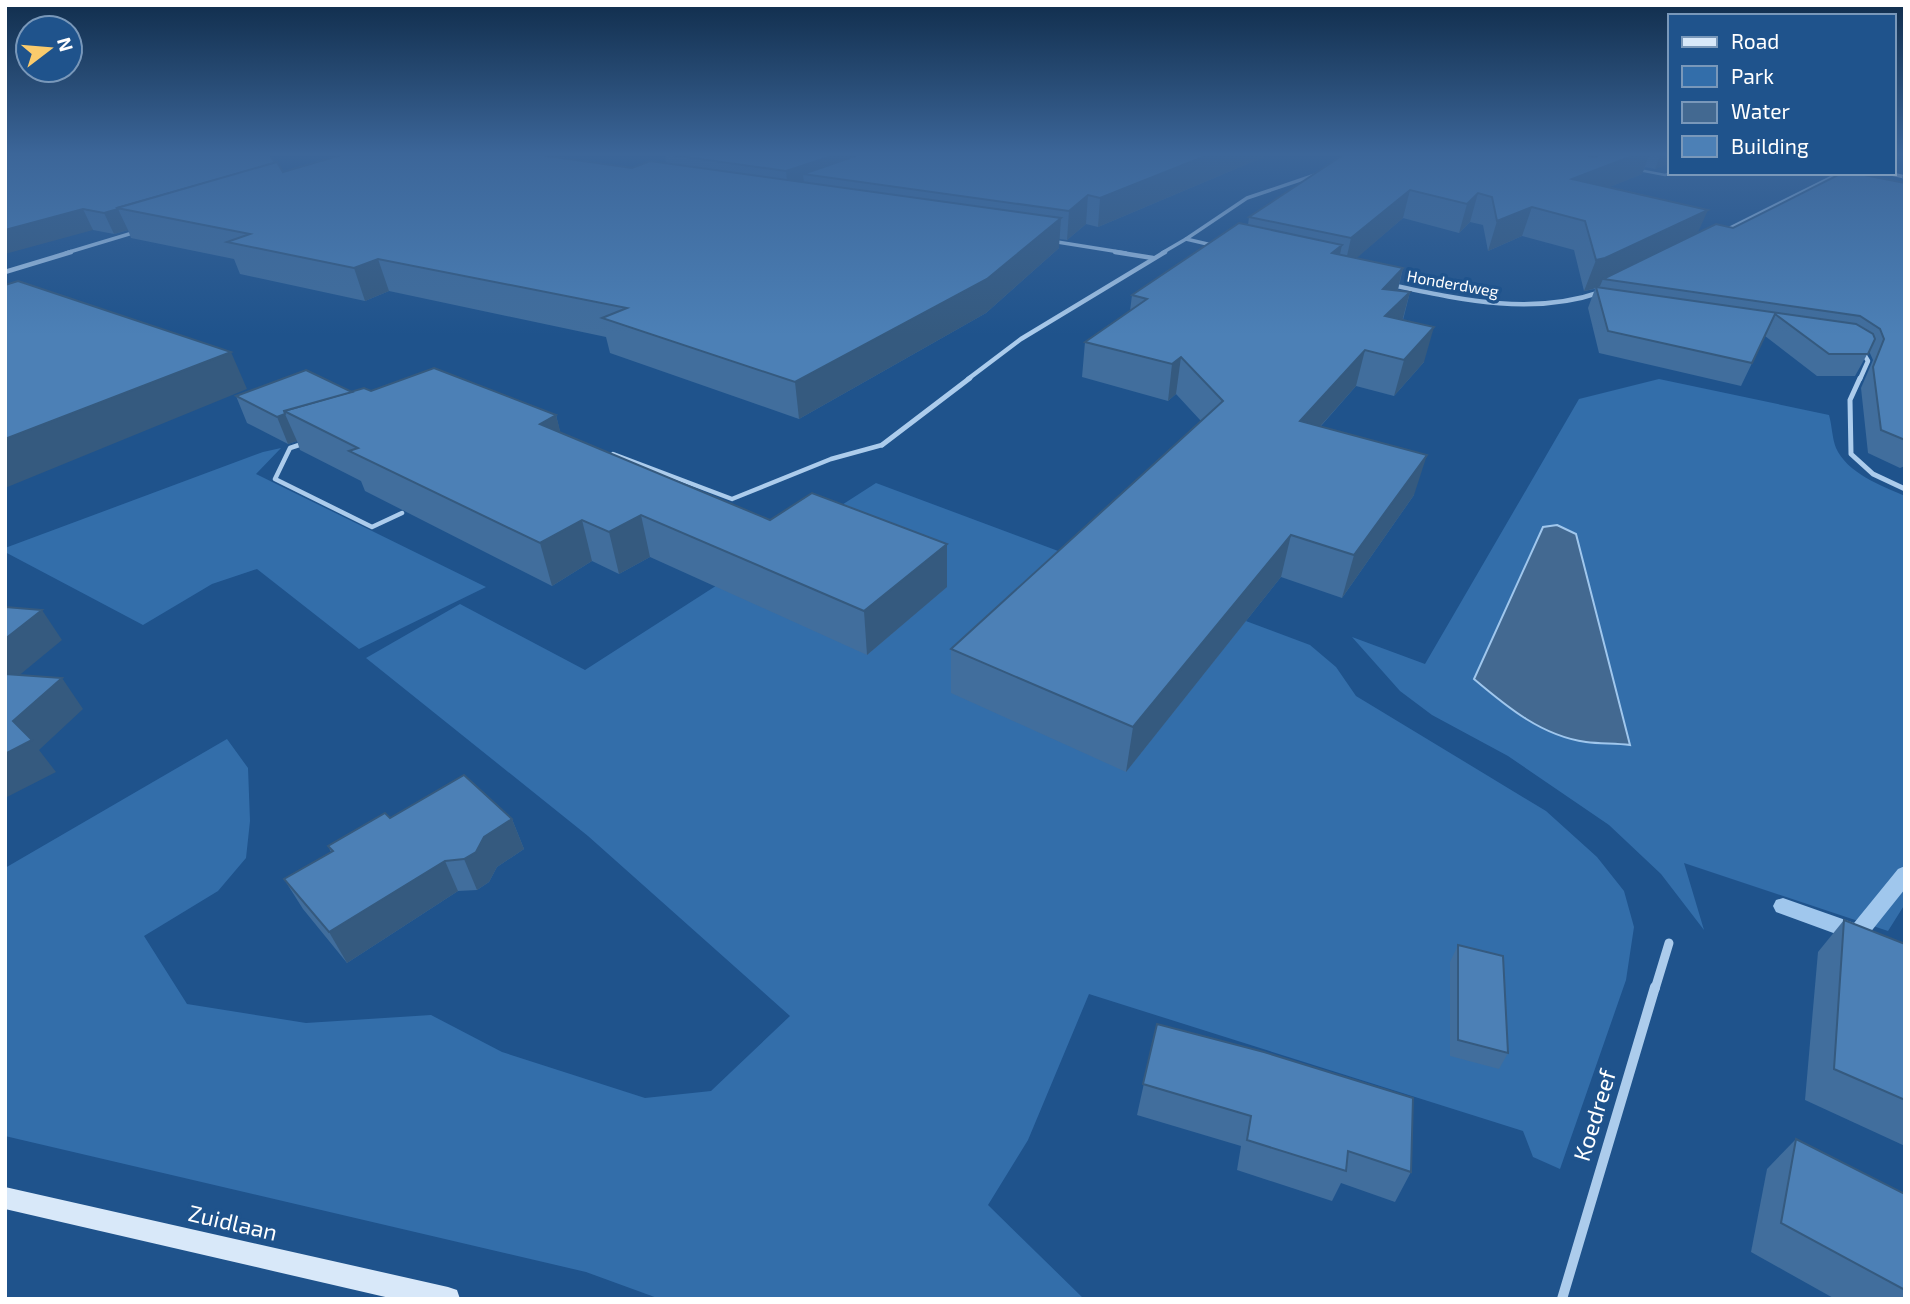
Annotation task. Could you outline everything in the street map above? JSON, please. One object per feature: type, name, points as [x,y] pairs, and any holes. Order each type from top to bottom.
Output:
[{"type":"main road","name":"Zuidlaan","points":[[5,1198],[448,1299]]},
{"type":"street","points":[[882,445],[1021,339],[1223,214]]},
{"type":"street","points":[[1717,234],[1758,214]]},
{"type":"street","points":[[5,272],[150,228]]},
{"type":"street","points":[[1186,239],[1225,248]]},
{"type":"street","points":[[1047,241],[1154,258]]},
{"type":"street","name":"Honderdweg","points":[[1383,283],[1489,303],[1527,306],[1572,300],[1607,288]]},
{"type":"street","points":[[1572,300],[1584,302]]},
{"type":"street","points":[[1856,347],[1865,353],[1868,361],[1850,400],[1851,454],[1873,474],[1905,489]]},
{"type":"street","name":"Koedreef","points":[[1562,1299],[1618,1104],[1669,943]]},
{"type":"lane","points":[[303,444],[290,448],[275,479],[372,527],[402,513]]},
{"type":"lane","points":[[602,450],[732,499],[831,459],[882,445]]},
{"type":"green space","points":[[1659,379],[1829,415],[1836,448],[1848,465],[1866,478],[1905,496],[1905,904],[1888,931],[1684,863],[1704,930],[1661,874],[1609,825],[1508,756],[1432,715],[1400,691],[1352,637],[1425,664],[1579,399]],"holes":[[[1474,679],[1629,745],[1586,742],[1555,734],[1512,710]]]},
{"type":"green space","points":[[281,448],[256,474],[486,587],[359,649],[257,569],[212,584],[143,625],[5,552],[5,548],[263,452]]},
{"type":"green space","points":[[876,483],[1310,645],[1336,667],[1356,696],[1546,811],[1597,857],[1624,891],[1634,927],[1626,980],[1560,1169],[1533,1157],[1523,1131],[1089,994],[1028,1140],[988,1205],[1084,1299],[660,1299],[586,1272],[5,1136],[5,868],[227,739],[248,768],[250,821],[246,858],[218,891],[144,936],[187,1004],[306,1023],[431,1015],[502,1052],[645,1098],[711,1091],[790,1016],[588,836],[366,658],[460,604],[585,670]]},
{"type":"water","points":[[1557,525],[1576,534],[1630,745],[1586,742],[1555,734],[1512,710],[1474,679],[1543,527]]},
{"type":"building","points":[[5,214],[65,214],[5,230]]},
{"type":"building","points":[[147,214],[1031,214],[1061,218],[987,279],[795,382],[602,318],[627,308],[378,259],[354,268],[227,242],[250,234]]},
{"type":"building","points":[[1254,214],[1381,214],[1351,238],[1249,217]]},
{"type":"building","points":[[1496,214],[1515,214],[1497,221]]},
{"type":"building","points":[[1558,214],[1700,214],[1596,260],[1585,221]]},
{"type":"building","points":[[1761,214],[1905,214],[1905,440],[1881,430],[1873,367],[1884,339],[1880,329],[1860,316],[1603,279],[1716,224],[1733,228]]},
{"type":"building","points":[[1239,223],[1342,245],[1332,253],[1403,268],[1383,289],[1410,292],[1385,316],[1434,327],[1404,360],[1365,350],[1300,421],[1427,455],[1354,555],[1291,535],[1133,727],[951,649],[1223,401],[1181,357],[1172,364],[1085,342],[1147,299],[1132,295]]},
{"type":"building","points":[[18,281],[231,352],[5,439],[5,285]]},
{"type":"building","points":[[1596,287],[1856,324],[1873,334],[1875,339],[1868,354],[1829,354],[1775,314],[1752,363],[1608,331]]},
{"type":"building","points":[[434,368],[556,415],[540,424],[770,520],[812,493],[947,544],[864,611],[641,515],[609,532],[582,520],[540,543],[349,451],[358,448],[284,411],[364,388],[371,391]]},
{"type":"building","points":[[306,370],[352,392],[284,411],[285,414],[277,417],[236,396]]},
{"type":"building","points":[[5,607],[42,610],[5,639]]},
{"type":"building","points":[[5,674],[62,678],[13,721],[32,740],[5,754]]},
{"type":"building","points":[[464,775],[512,819],[484,837],[476,852],[464,859],[445,861],[329,932],[284,879],[333,851],[328,846],[385,813],[390,818]]},
{"type":"building","points":[[1844,920],[1905,944],[1905,1100],[1834,1069]]},
{"type":"building","points":[[1458,945],[1503,956],[1508,1053],[1458,1040]]},
{"type":"building","points":[[1157,1024],[1264,1052],[1413,1098],[1411,1172],[1348,1151],[1346,1171],[1247,1140],[1251,1116],[1143,1084]]},
{"type":"building","points":[[1796,1139],[1905,1194],[1905,1290],[1781,1223]]},
{"type":"waterway","points":[[1783,906],[1858,933],[1905,874]]}]
